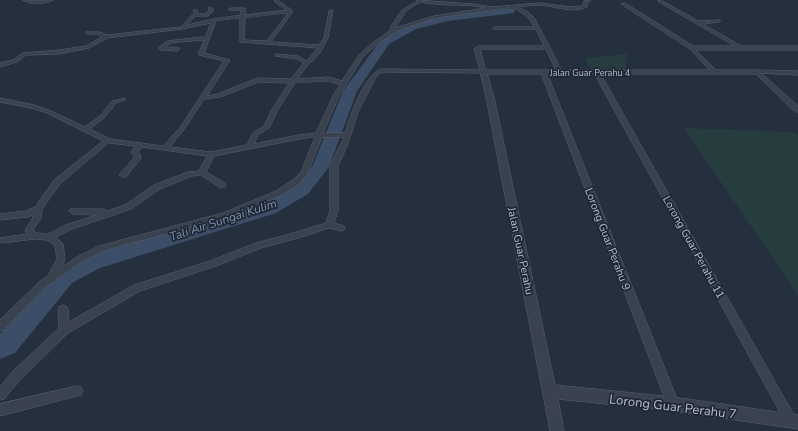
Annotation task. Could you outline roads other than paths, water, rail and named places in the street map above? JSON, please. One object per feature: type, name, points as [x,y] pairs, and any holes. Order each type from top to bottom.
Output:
[{"type":"street","points":[[25,0],[33,2],[50,0]]},
{"type":"street","points":[[277,0],[277,2],[291,11]]},
{"type":"street","points":[[394,30],[392,28],[399,20],[400,15],[419,0],[439,4],[483,5],[493,8]]},
{"type":"street","points":[[0,327],[43,284],[80,259],[102,248],[225,215],[279,193],[296,182],[304,173],[344,84],[361,56],[372,45],[394,30],[434,17],[493,8],[539,4],[582,8],[585,7],[585,2],[589,0]]},
{"type":"street","points":[[660,1],[739,48]]},
{"type":"street","points":[[623,4],[692,48],[716,73]]},
{"type":"street","points":[[513,6],[526,13],[533,19],[560,73]]},
{"type":"street","points":[[182,28],[194,13],[208,14],[212,10],[210,8]]},
{"type":"street","points":[[231,9],[243,9],[242,41],[320,47]]},
{"type":"street","points":[[0,65],[14,61],[25,54],[59,52],[87,48],[106,37],[182,28],[214,20],[242,16],[291,11]]},
{"type":"street","points":[[268,42],[291,11]]},
{"type":"street","points":[[250,145],[255,134],[267,127],[274,111],[293,81],[318,52],[326,38],[331,11]]},
{"type":"street","points":[[166,147],[181,130],[227,60],[201,54],[214,20]]},
{"type":"street","points":[[697,23],[718,21]]},
{"type":"street","points":[[495,28],[537,28]]},
{"type":"street","points":[[88,33],[99,33],[106,37]]},
{"type":"street","points":[[176,49],[162,48],[169,42],[202,38],[207,41]]},
{"type":"street","points":[[483,72],[477,49],[480,47],[547,48]]},
{"type":"street","points":[[692,48],[798,48]]},
{"type":"street","points":[[277,55],[298,58],[307,63]]},
{"type":"street","name":"Jalan Guar Perahu 4","points":[[345,135],[370,81],[375,74],[382,70],[544,73],[798,73]]},
{"type":"street","name":"Jalan Guar Perahu","points":[[483,72],[490,97],[557,431]]},
{"type":"street","points":[[758,72],[798,110]]},
{"type":"street","name":"Lorong Guar Perahu 9","points":[[544,73],[673,404]]},
{"type":"street","name":"Lorong Guar Perahu 11","points":[[597,73],[795,421]]},
{"type":"street","points":[[201,98],[218,96],[258,80],[293,81],[329,79],[344,84]]},
{"type":"street","points":[[85,130],[103,116],[114,102],[122,99]]},
{"type":"street","points":[[0,100],[32,106],[73,123],[108,141],[139,146],[166,147],[211,154],[250,145],[320,135],[345,135],[334,166],[334,211],[329,225]]},
{"type":"street","points":[[0,217],[28,214],[38,209],[57,182],[108,141]]},
{"type":"street","points":[[123,176],[138,158],[137,154],[134,153],[139,146]]},
{"type":"street","points":[[202,173],[211,154]]},
{"type":"street","points":[[49,237],[69,226],[128,207],[157,187],[191,174],[202,173],[222,185]]},
{"type":"street","points":[[73,211],[105,212],[128,207]]},
{"type":"street","points":[[34,236],[29,230],[37,218],[38,209]]},
{"type":"street","points":[[0,394],[16,376],[64,330],[137,288],[213,264],[259,245],[329,225],[341,228]]},
{"type":"street","points":[[3,240],[34,236],[49,237],[59,244],[61,259],[52,278]]},
{"type":"street","points":[[63,308],[64,330]]},
{"type":"street","name":"Lorong Guar Perahu 7","points":[[548,390],[673,404],[795,421]]},
{"type":"street","points":[[0,410],[77,391]]},
{"type":"waterway","name":"Tali Air Sungai Kulim","points":[[0,348],[6,345],[64,277],[93,262],[269,208],[302,190],[321,167],[350,91],[385,42],[412,27],[448,18],[510,11]]}]
